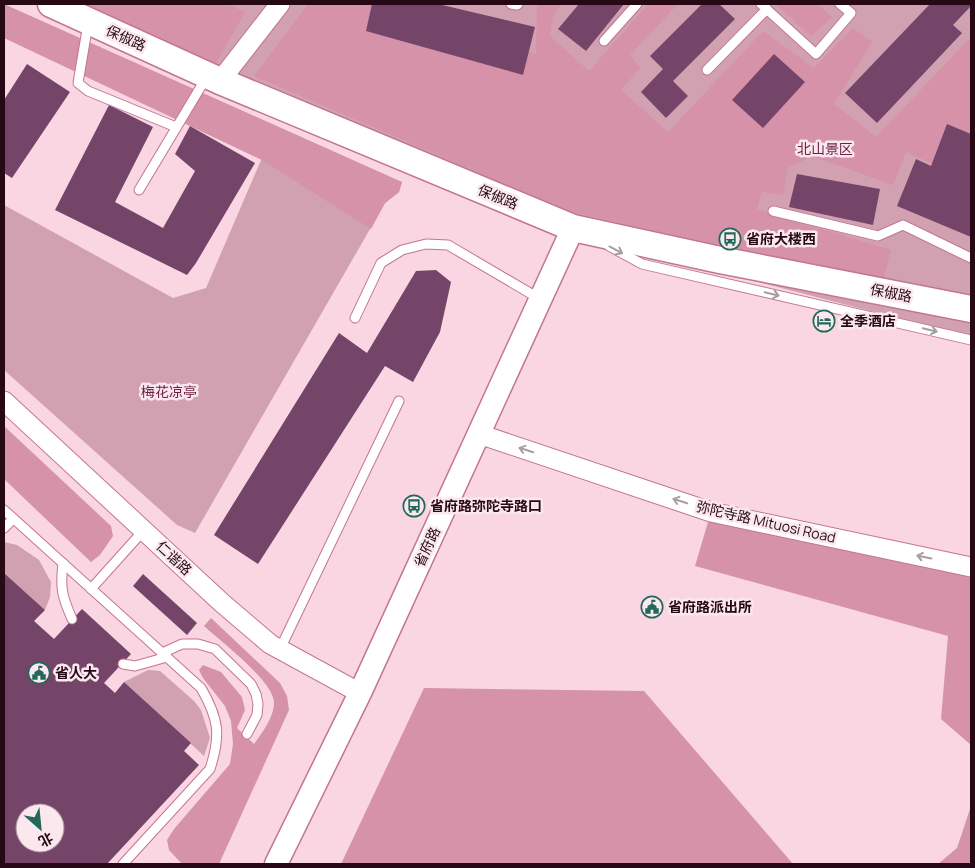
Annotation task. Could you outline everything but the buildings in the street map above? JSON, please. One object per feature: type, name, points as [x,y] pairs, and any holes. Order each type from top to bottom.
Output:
[{"type":"main road","name":"保俶路","points":[[51,4],[214,78],[573,228],[720,260],[971,309]]},
{"type":"street","points":[[214,78],[280,4]]},
{"type":"street","name":"省府路","points":[[276,864],[360,693],[573,228]]},
{"type":"street","name":"仁谐路","points":[[4,401],[270,644],[360,693]]},
{"type":"street","name":"弥陀寺路 Mituosi Road","points":[[479,434],[711,512],[971,567]]},
{"type":"lane","points":[[511,4],[518,4]]},
{"type":"lane","points":[[604,41],[637,4]]},
{"type":"lane","points":[[707,70],[764,6],[816,54],[851,13],[840,4]]},
{"type":"lane","points":[[88,21],[78,83],[88,91],[176,127]]},
{"type":"lane","points":[[139,190],[176,127],[214,78]]},
{"type":"lane","points":[[772,211],[878,236],[903,225],[971,258]]},
{"type":"lane","points":[[573,228],[642,264],[971,340]]},
{"type":"lane","points":[[355,318],[381,263],[402,250],[426,244],[448,245],[540,300]]},
{"type":"lane","points":[[280,649],[399,401]]},
{"type":"lane","points":[[4,510],[201,688],[216,717],[218,736],[216,752],[210,770],[123,864]]},
{"type":"lane","points":[[4,528],[13,519]]},
{"type":"lane","points":[[92,589],[144,530]]},
{"type":"lane","points":[[63,563],[62,594],[72,619]]},
{"type":"lane","points":[[123,664],[135,666],[164,655],[182,644],[198,644],[215,649],[251,684],[256,694],[257,714],[247,734]]},
{"type":"green space","points":[[4,4],[402,182],[399,192],[385,203],[371,229],[262,160],[4,38]]},
{"type":"green space","name":"北山景区","points":[[42,4],[971,4],[971,337],[607,243],[344,148],[225,97]]},
{"type":"green space","points":[[80,4],[227,4],[245,12],[214,67]]},
{"type":"green space","points":[[308,4],[401,4],[536,54],[537,4],[562,4],[553,17],[550,36],[589,71],[648,4],[678,4],[630,55],[640,68],[621,90],[668,132],[763,31],[814,68],[853,28],[872,42],[834,104],[876,137],[971,37],[971,181],[906,152],[893,185],[812,156],[788,168],[783,195],[762,192],[757,209],[891,250],[883,282],[568,211],[254,76]]},
{"type":"green space","points":[[776,4],[817,4],[832,17],[811,37]]},
{"type":"green space","name":"梅花凉亭","points":[[268,144],[402,182],[399,192],[385,203],[195,533],[177,525],[4,370],[4,205],[173,298],[206,288]]},
{"type":"green space","points":[[4,426],[111,526],[113,536],[100,555],[91,562],[4,479]]},
{"type":"green space","points":[[711,512],[971,567],[971,745],[941,719],[948,636],[695,566]]},
{"type":"green space","points":[[4,542],[17,545],[39,560],[51,582],[50,597],[45,610],[4,573]]},
{"type":"green space","points":[[211,618],[280,683],[287,696],[289,710],[219,864],[182,864],[169,850],[167,840],[174,829],[230,764],[233,744],[231,721],[225,706],[199,670],[203,665],[221,672],[242,697],[245,710],[237,728],[254,744],[267,725],[274,703],[272,694],[256,673],[204,626]]},
{"type":"green space","points":[[148,670],[160,671],[194,701],[201,710],[210,738],[204,756],[124,682]]},
{"type":"green space","points":[[424,688],[644,691],[793,864],[341,864]]},
{"type":"green space","points":[[971,806],[971,864],[938,864],[957,848]]},
{"type":"place","name":"省府大楼西","points":[[730,239]]},
{"type":"place","name":"全季酒店","points":[[824,321]]},
{"type":"place","name":"省府路弥陀寺路口","points":[[414,506]]},
{"type":"place","name":"省府路派出所","points":[[652,607]]},
{"type":"place","name":"省人大","points":[[39,673]]}]
